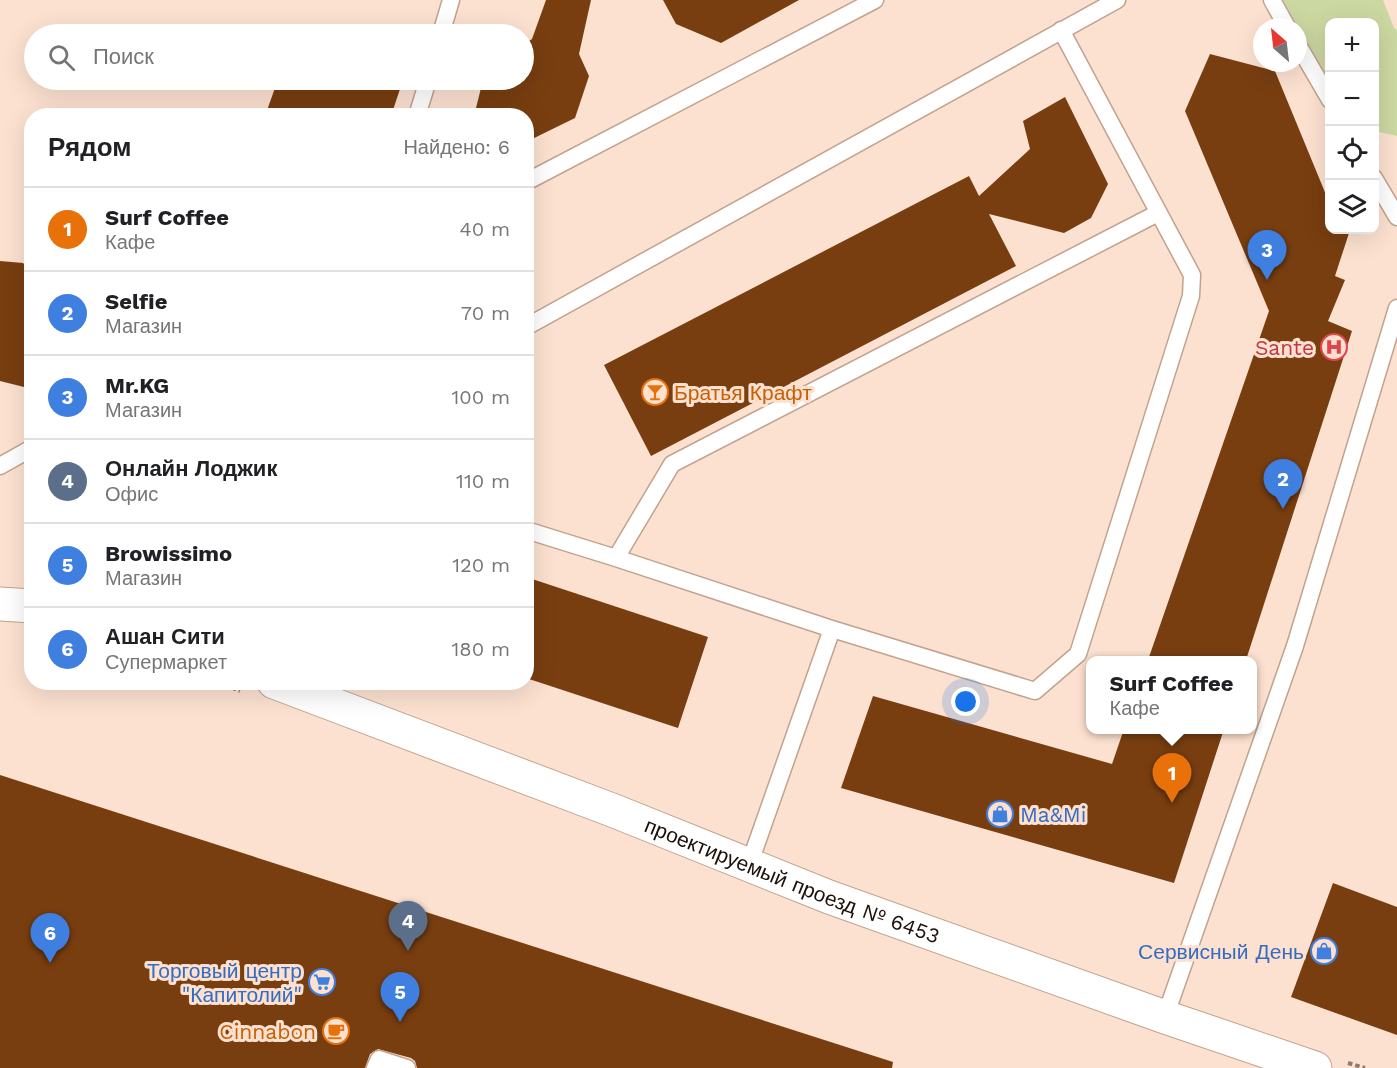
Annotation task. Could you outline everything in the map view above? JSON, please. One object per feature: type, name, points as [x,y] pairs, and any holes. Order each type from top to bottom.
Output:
[{"type":"street","name":"проектируемый проезд № 6453","points":[[295,690],[612,810],[829,897],[1315,1068]]},
{"type":"lane","points":[[444,24],[451,0]]},
{"type":"lane","points":[[534,178],[875,0]]},
{"type":"lane","points":[[534,323],[1117,0]]},
{"type":"lane","points":[[1272,0],[1282,18]]},
{"type":"lane","points":[[534,532],[832,629],[1035,691],[1078,654],[1191,296],[1192,275],[1061,30]]},
{"type":"lane","points":[[1307,61],[1325,93]]},
{"type":"lane","points":[[419,108],[425,90]]},
{"type":"lane","points":[[1375,180],[1397,217]]},
{"type":"lane","points":[[616,558],[672,464],[1158,213]]},
{"type":"lane","points":[[1166,1017],[1295,646],[1397,308]]},
{"type":"lane","points":[[0,466],[24,452]]},
{"type":"lane","points":[[749,865],[832,629]]},
{"type":"lane","points":[[375,1068],[378,1059],[407,1068]]},
{"type":"green space","points":[[1279,0],[1383,0],[1394,28],[1397,30],[1397,136],[1379,132],[1379,18],[1325,18],[1325,78],[1307,47],[1307,18],[1290,18]]},
{"type":"building","points":[[546,0],[591,0],[579,54],[589,76],[575,118],[534,138],[534,108],[476,108],[480,90],[534,90],[534,33]]},
{"type":"building","points":[[663,0],[799,0],[721,43],[676,24]]},
{"type":"building","points":[[1210,54],[1253,65],[1253,72],[1275,72],[1325,192],[1325,234],[1349,234],[1335,276],[1345,280],[1328,321],[1352,331],[1247,656],[1149,656],[1269,311],[1185,111]]},
{"type":"building","points":[[274,90],[400,90],[394,108],[268,108]]},
{"type":"building","points":[[1065,97],[1108,184],[1091,218],[1064,233],[989,214],[1016,266],[651,456],[604,365],[969,176],[979,196],[1030,149],[1023,121]]},
{"type":"building","points":[[0,261],[23,263],[24,387],[0,381]]},
{"type":"building","points":[[534,580],[708,637],[678,728],[534,681]]},
{"type":"building","points":[[873,696],[1112,764],[1122,734],[1222,734],[1174,883],[841,788]]},
{"type":"building","name":"Торговый центр \"Капитолий\"","points":[[0,775],[893,1062],[892,1068],[417,1068],[415,1061],[411,1058],[378,1049],[370,1054],[365,1068],[0,1068]]},
{"type":"building","points":[[1333,883],[1397,907],[1397,1035],[1291,997]]},
{"type":"place","name":"Mr.KG","points":[[1267,280]]},
{"type":"place","name":"Sante","points":[[1334,347]]},
{"type":"place","name":"Братья Крафт","points":[[655,392]]},
{"type":"place","name":"Selfie","points":[[1283,509]]},
{"type":"place","name":"Surf Coffee","points":[[1172,803]]},
{"type":"place","name":"Ma&Mi","points":[[1000,814]]},
{"type":"place","name":"Онлайн Лоджик","points":[[408,951]]},
{"type":"place","name":"Сервисный День","points":[[1324,951]]},
{"type":"place","name":"Ашан Сити","points":[[50,963]]},
{"type":"place","name":"Торговый центр \"Капитолий\"","points":[[322,982]]},
{"type":"place","name":"Browissimo","points":[[400,1022]]},
{"type":"place","name":"Cinnabon","points":[[336,1031]]}]
